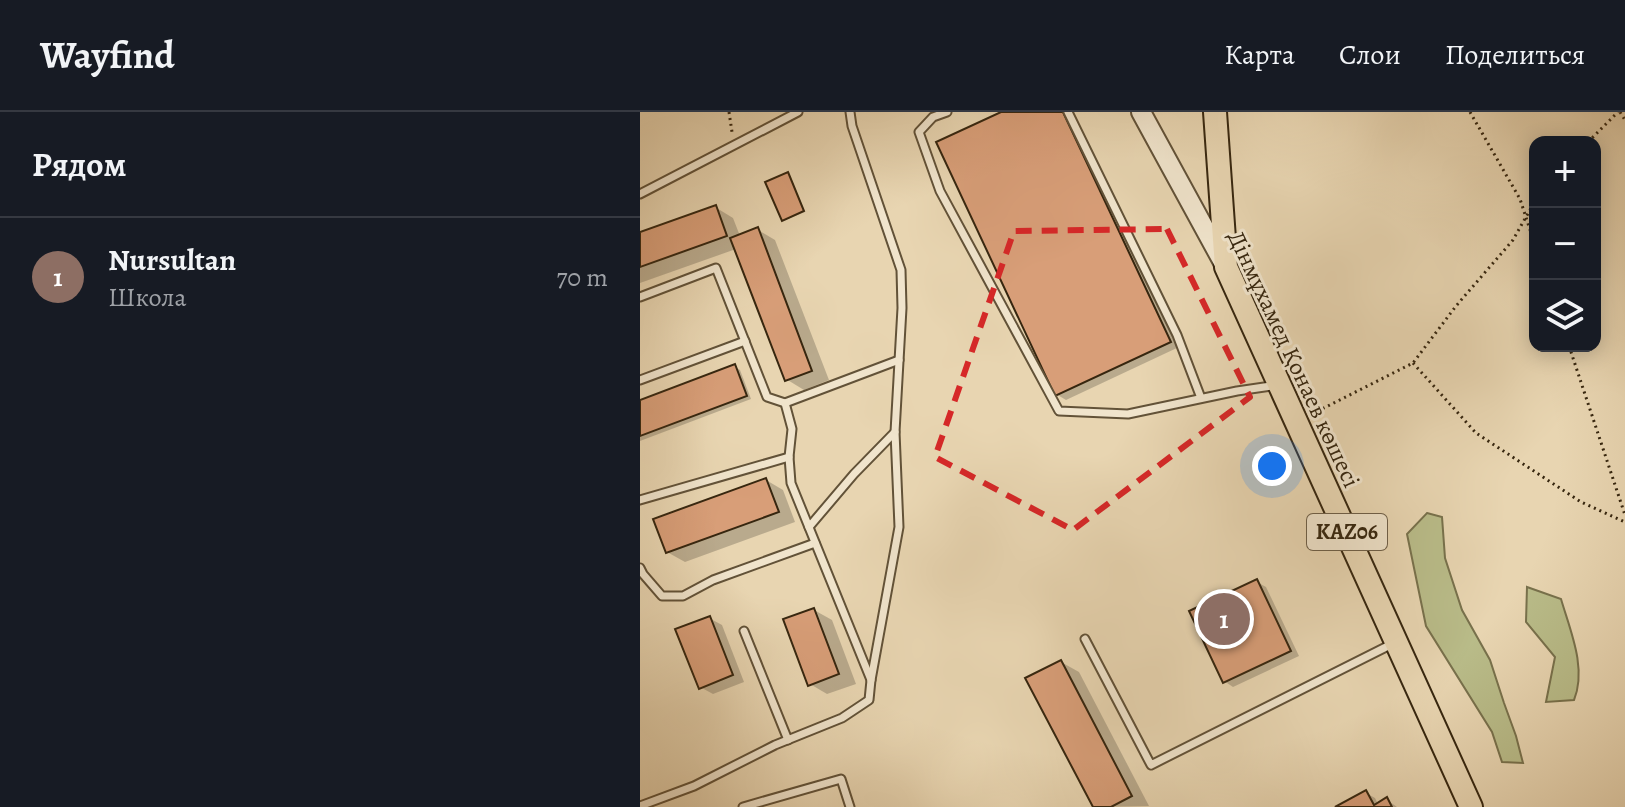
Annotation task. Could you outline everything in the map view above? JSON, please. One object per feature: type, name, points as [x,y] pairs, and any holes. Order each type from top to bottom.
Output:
[{"type":"highway","name":"KАZ06","points":[[1215,112],[1226,267]]},
{"type":"highway","name":"Дінмұхамед Қонаев көшесі","points":[[1226,267],[1471,807]]},
{"type":"street","name":"Дінмұхамед Қонаев көшесі","points":[[1141,112],[1226,267]]},
{"type":"lane","points":[[640,194],[798,112]]},
{"type":"lane","points":[[640,806],[694,786],[788,740],[842,718],[869,700],[899,527],[895,432],[902,308],[901,270],[850,112]]},
{"type":"lane","points":[[947,112],[933,117],[919,132],[940,191],[1059,411],[1128,414],[1279,385]]},
{"type":"lane","points":[[1068,112],[1177,335],[1201,398]]},
{"type":"lane","points":[[640,297],[716,268],[767,397],[785,403],[899,360]]},
{"type":"lane","points":[[640,380],[745,341]]},
{"type":"lane","points":[[785,403],[792,429],[789,457],[791,483],[871,680]]},
{"type":"lane","points":[[809,527],[895,432]]},
{"type":"lane","points":[[640,500],[789,457]]},
{"type":"lane","points":[[640,568],[662,596],[683,596],[713,580],[815,543]]},
{"type":"lane","points":[[744,631],[788,740]]},
{"type":"lane","points":[[1085,639],[1151,765],[1397,642]]},
{"type":"lane","points":[[743,807],[841,779],[850,807]]},
{"type":"path","points":[[729,112],[734,145]]},
{"type":"path","points":[[1470,112],[1520,199],[1529,227]]},
{"type":"path","points":[[1594,136],[1619,112],[1625,120]]},
{"type":"path","points":[[1297,422],[1413,363],[1456,306],[1513,240],[1531,208]]},
{"type":"path","points":[[1571,352],[1625,515]]},
{"type":"path","points":[[1413,363],[1476,433],[1581,502],[1625,522]]},
{"type":"highlighted area","points":[[1167,229],[1250,397],[1073,530],[935,457],[1014,231]]},
{"type":"green space","points":[[1427,513],[1442,517],[1445,558],[1462,610],[1490,660],[1523,763],[1502,762],[1492,732],[1426,626],[1407,534]]},
{"type":"green space","points":[[1527,587],[1561,599],[1578,662],[1578,688],[1574,700],[1546,702],[1555,657],[1526,622]]},
{"type":"building","points":[[1001,112],[1063,112],[1171,342],[1055,396],[936,142]]},
{"type":"building","points":[[788,172],[804,211],[782,221],[765,182]]},
{"type":"building","points":[[716,205],[727,236],[640,267],[640,232]]},
{"type":"building","points":[[758,227],[812,371],[785,381],[730,238]]},
{"type":"building","points":[[735,364],[747,396],[640,436],[640,400]]},
{"type":"building","points":[[766,478],[779,512],[666,553],[653,519]]},
{"type":"building","points":[[1257,579],[1291,651],[1223,683],[1189,611]]},
{"type":"building","points":[[814,608],[839,674],[808,686],[783,619]]},
{"type":"building","points":[[710,616],[733,675],[699,689],[675,629]]},
{"type":"building","points":[[1061,660],[1132,796],[1111,807],[1093,807],[1025,678]]},
{"type":"building","points":[[1366,790],[1374,805],[1387,797],[1392,807],[1335,807]]},
{"type":"place","name":"Nursultan","points":[[1224,619]]}]
